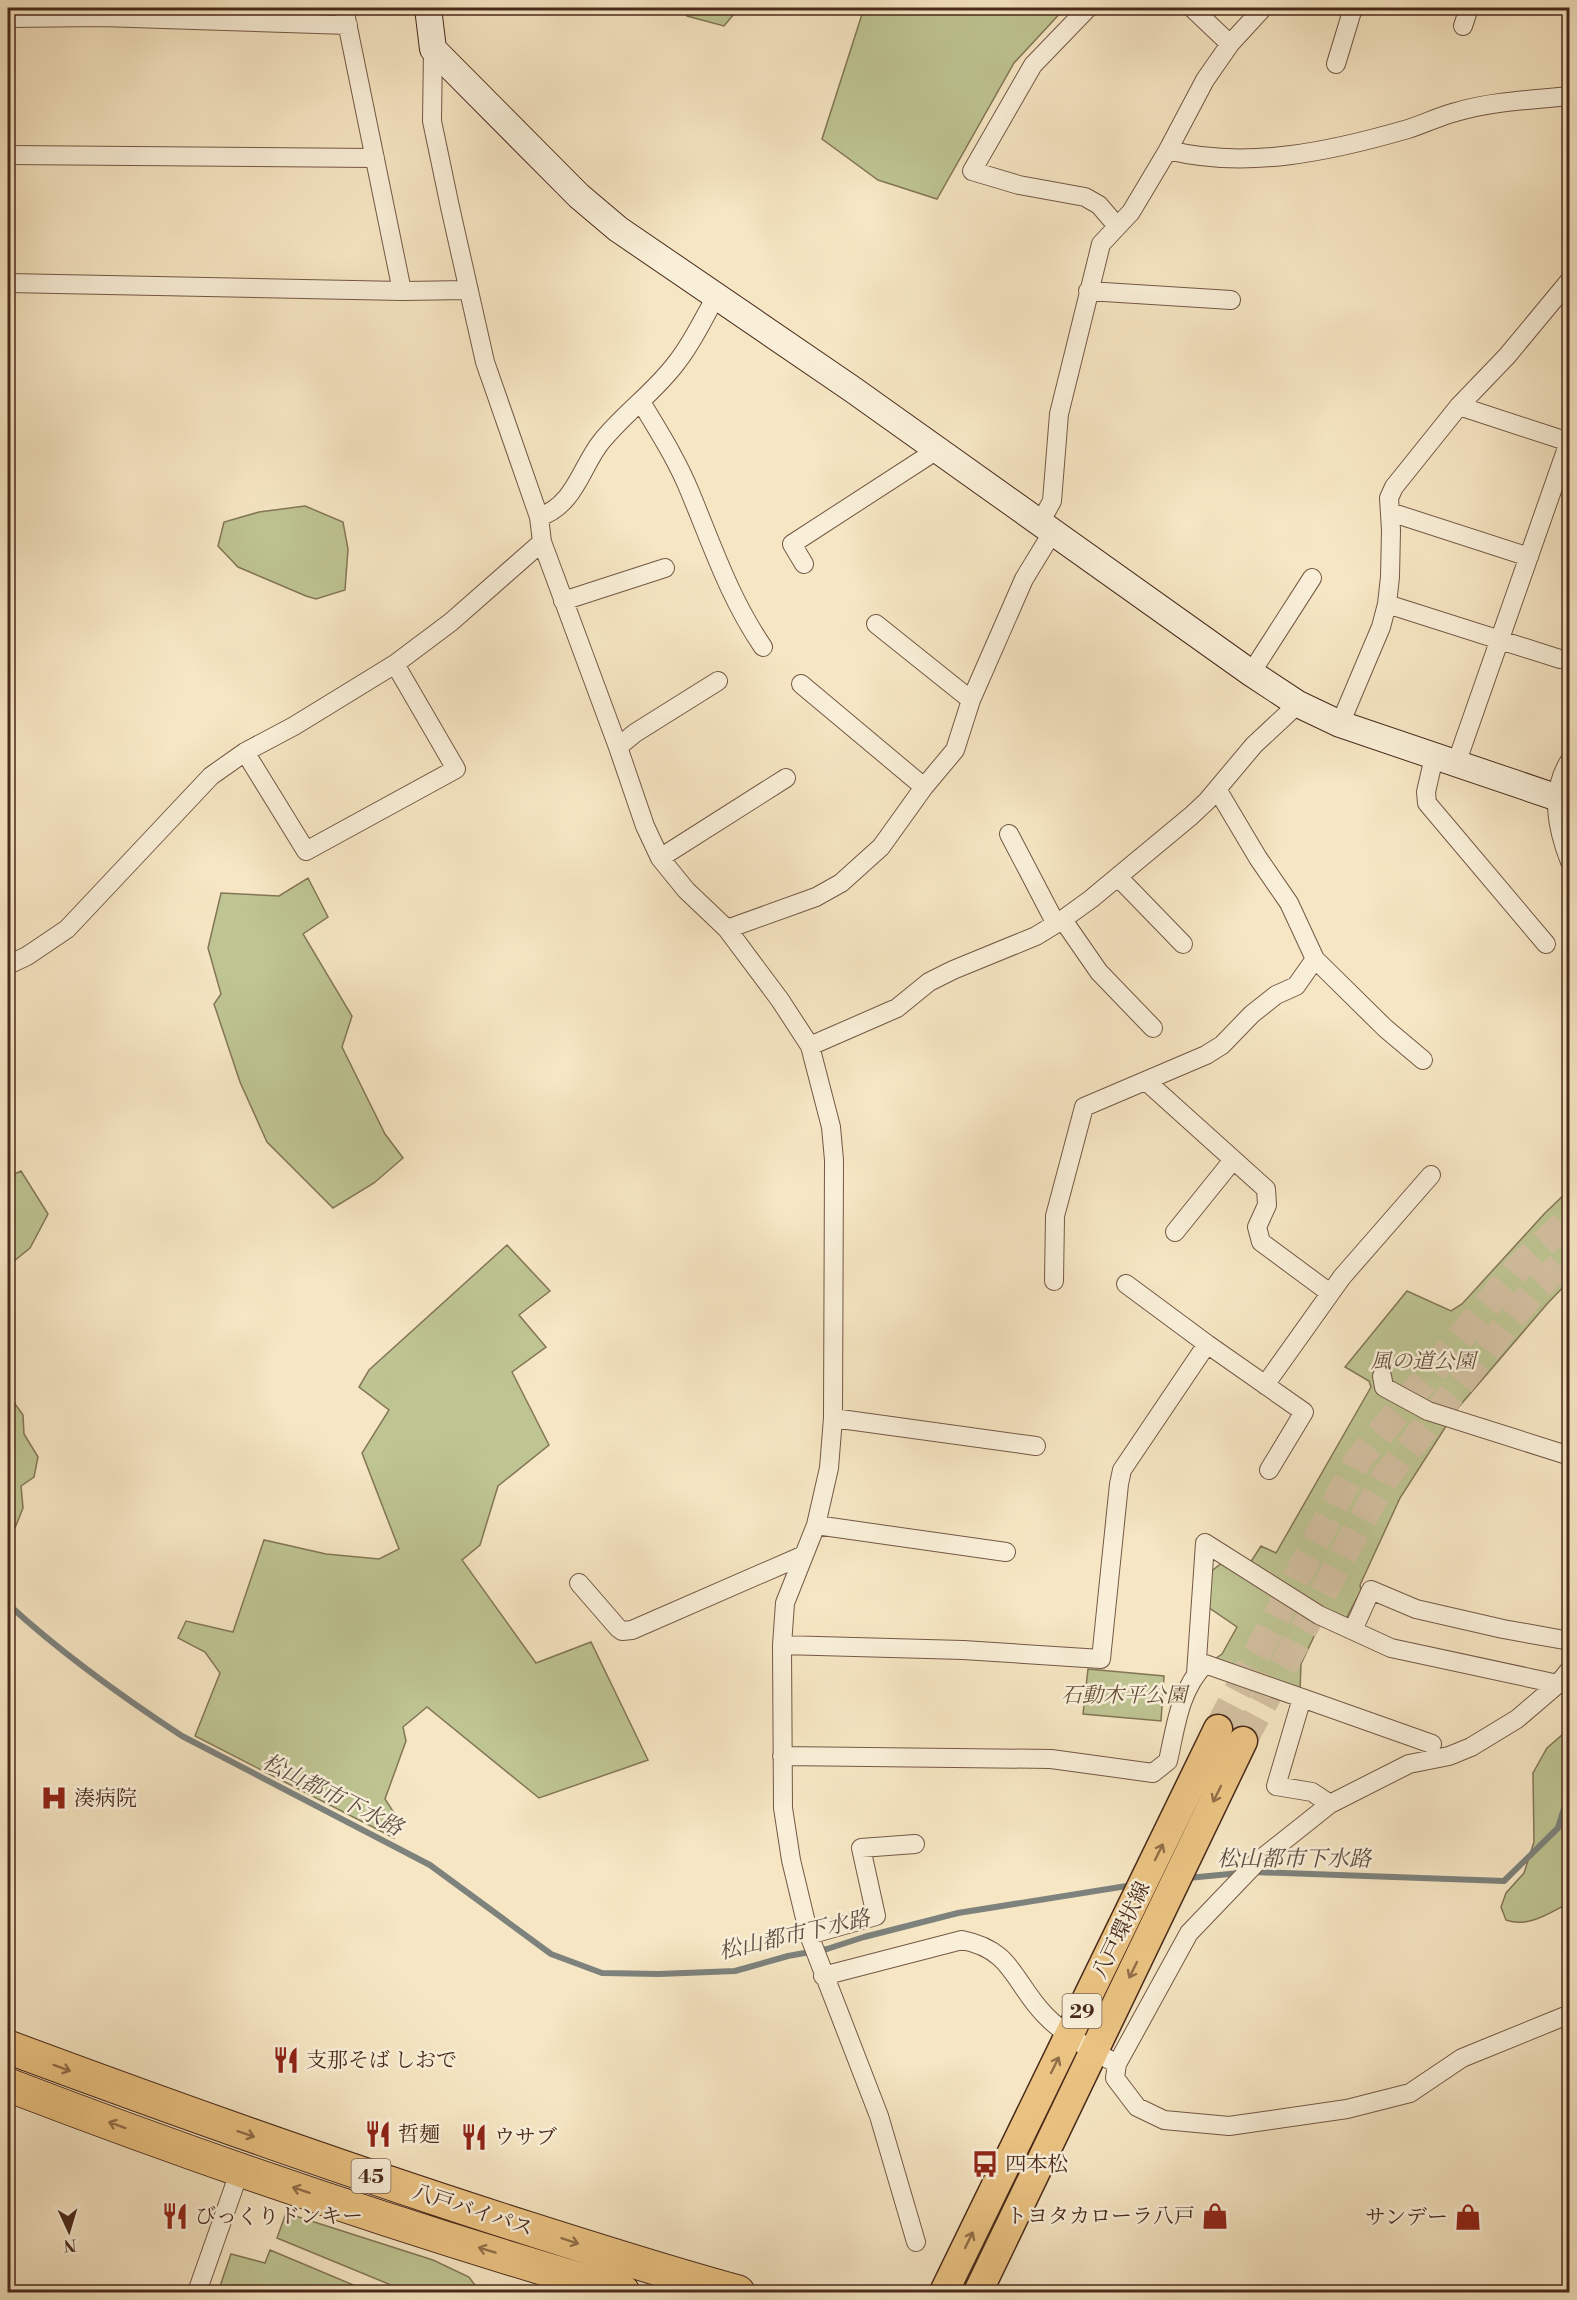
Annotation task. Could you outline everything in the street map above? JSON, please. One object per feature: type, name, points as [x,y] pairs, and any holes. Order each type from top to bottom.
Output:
[{"type":"highway","name":"八戸バイパス","points":[[8,2048],[225,2126],[459,2206],[685,2278],[738,2292]]},
{"type":"highway","name":"八戸バイパス","points":[[8,2085],[240,2170],[420,2230],[623,2292]]},
{"type":"main road","name":"八戸環状線","points":[[944,2292],[1070,2036],[1230,1735],[1106,2057],[978,2292]]},
{"type":"street","points":[[428,8],[433,49],[432,121],[485,362],[538,517],[542,542],[563,601],[645,826],[660,858],[686,890],[727,929],[780,1000],[810,1046],[831,1127],[834,1160],[833,1418],[829,1468],[816,1525],[785,1603],[782,1645],[783,1808],[791,1860],[808,1935],[879,2115],[916,2242]]},
{"type":"street","points":[[1088,8],[1033,65],[972,171],[1019,185],[1085,197],[1099,205],[1118,226]]},
{"type":"street","points":[[1192,8],[1230,44]]},
{"type":"street","points":[[727,929],[816,897],[841,883],[881,847],[924,787],[955,750],[971,700],[1046,528],[1052,501],[1059,414],[1101,244],[1131,212],[1206,80],[1230,44],[1263,8]]},
{"type":"street","points":[[1335,64],[1353,8]]},
{"type":"street","points":[[1463,26],[1469,8]]},
{"type":"street","points":[[8,18],[102,12],[346,16],[402,291]]},
{"type":"street","points":[[433,49],[579,195],[618,229],[717,295],[1251,673],[1298,704],[1340,724],[1563,800]]},
{"type":"street","points":[[1168,150],[1248,159],[1292,154],[1344,145],[1410,128],[1456,111],[1569,96]]},
{"type":"street","points":[[8,155],[375,158]]},
{"type":"street","points":[[1340,724],[1381,627],[1387,604],[1390,577],[1389,498],[1394,487],[1459,406],[1507,356],[1569,280]]},
{"type":"street","points":[[8,283],[402,291],[469,290]]},
{"type":"street","points":[[1088,291],[1231,300]]},
{"type":"street","points":[[538,517],[548,514],[577,486],[601,442],[678,362],[717,295]]},
{"type":"street","points":[[641,402],[682,474],[720,568],[746,623],[763,647]]},
{"type":"street","points":[[1459,406],[1569,442],[1500,639],[1445,761],[1426,792],[1427,803],[1546,944]]},
{"type":"street","points":[[804,564],[792,544],[937,450]]},
{"type":"street","points":[[1390,512],[1529,557]]},
{"type":"street","points":[[8,965],[27,956],[67,928],[211,776],[245,752],[294,726],[395,664],[451,622],[542,542]]},
{"type":"street","points":[[563,601],[665,568]]},
{"type":"street","points":[[1251,673],[1312,578]]},
{"type":"street","points":[[1387,604],[1560,659]]},
{"type":"street","points":[[876,624],[971,700]]},
{"type":"street","points":[[245,752],[306,851],[456,769],[395,664]]},
{"type":"street","points":[[618,747],[635,733],[718,681]]},
{"type":"street","points":[[801,684],[924,787]]},
{"type":"street","points":[[810,1046],[897,1008],[929,982],[1027,939],[1059,922],[1118,877],[1191,816],[1254,745],[1298,704]]},
{"type":"street","points":[[1569,760],[1561,774],[1563,800],[1560,835],[1569,862]]},
{"type":"street","points":[[660,858],[786,778]]},
{"type":"street","points":[[1216,789],[1258,858],[1289,903],[1315,959],[1385,1028],[1423,1060]]},
{"type":"street","points":[[1009,834],[1059,922],[1100,972],[1153,1028]]},
{"type":"street","points":[[1118,877],[1183,944]]},
{"type":"street","points":[[1054,1281],[1055,1216],[1084,1107],[1222,1046],[1252,1014],[1276,995],[1296,986],[1315,959]]},
{"type":"street","points":[[1146,1081],[1266,1189],[1267,1205],[1257,1227],[1261,1242],[1330,1293]]},
{"type":"street","points":[[1175,1232],[1233,1160]]},
{"type":"street","points":[[1265,1385],[1342,1276],[1431,1175]]},
{"type":"street","points":[[1126,1284],[1304,1413],[1269,1470]]},
{"type":"street","points":[[782,1645],[963,1650],[1101,1659],[1122,1470],[1207,1344]]},
{"type":"street","points":[[1382,1376],[1384,1387],[1428,1411],[1567,1449]]},
{"type":"street","points":[[833,1418],[1036,1446]]},
{"type":"street","points":[[816,1525],[1006,1552]]},
{"type":"street","points":[[1196,1674],[1205,1543],[1319,1615],[1391,1648],[1558,1684]]},
{"type":"street","points":[[579,1583],[618,1628],[622,1631],[632,1630],[804,1555]]},
{"type":"street","points":[[1353,1630],[1371,1590],[1416,1609],[1569,1641]]},
{"type":"street","points":[[782,1755],[1051,1759],[1153,1773],[1168,1761],[1181,1702],[1196,1674],[1205,1664],[1432,1744]]},
{"type":"street","points":[[1106,2057],[1189,1933],[1257,1862],[1330,1804],[1409,1764],[1449,1756],[1471,1747],[1517,1719],[1558,1684],[1569,1669]]},
{"type":"street","points":[[1302,1698],[1276,1786],[1311,1792],[1330,1804]]},
{"type":"street","points":[[808,1935],[876,1916],[861,1848],[915,1844]]},
{"type":"street","points":[[823,1976],[962,1940],[981,1944],[1000,1955],[1045,2015],[1070,2036],[1106,2057],[1115,2078],[1137,2107],[1164,2120],[1229,2126],[1347,2109],[1410,2093],[1462,2058],[1569,2014]]},
{"type":"street","points":[[198,2292],[240,2170]]},
{"type":"green space","points":[[683,8],[739,8],[724,26],[687,16]]},
{"type":"green space","points":[[864,8],[1065,8],[1014,63],[937,199],[878,180],[822,139]]},
{"type":"green space","points":[[305,506],[343,522],[348,549],[345,590],[316,599],[306,596],[238,567],[218,546],[224,522],[259,512]]},
{"type":"green space","points":[[308,878],[328,917],[303,934],[352,1016],[342,1047],[385,1134],[403,1158],[374,1183],[333,1208],[267,1142],[240,1082],[214,1004],[221,994],[208,948],[221,893],[279,896]]},
{"type":"green space","points":[[21,1171],[48,1214],[30,1248],[8,1266],[8,1177]]},
{"type":"green space","name":"風の道公園","points":[[1569,1190],[1569,1281],[1457,1409],[1400,1498],[1360,1585],[1361,1590],[1346,1619],[1326,1611],[1301,1664],[1300,1692],[1212,1661],[1222,1654],[1237,1627],[1208,1607],[1209,1573],[1222,1563],[1243,1574],[1261,1546],[1276,1553],[1371,1387],[1369,1381],[1345,1367],[1407,1291],[1451,1311],[1462,1304]]},
{"type":"green space","points":[[507,1245],[550,1291],[519,1315],[546,1347],[512,1372],[549,1445],[498,1486],[480,1545],[462,1560],[536,1663],[591,1642],[648,1760],[539,1798],[427,1707],[403,1727],[406,1741],[385,1799],[400,1822],[394,1838],[195,1736],[220,1673],[205,1652],[178,1638],[186,1621],[233,1632],[264,1540],[326,1554],[379,1559],[399,1549],[362,1453],[389,1410],[359,1387],[369,1370]]},
{"type":"green space","points":[[8,1394],[23,1415],[24,1434],[38,1457],[34,1477],[21,1486],[23,1508],[15,1528],[8,1531]]},
{"type":"green space","name":"石動木平公園","points":[[1088,1669],[1164,1676],[1161,1721],[1083,1714]]},
{"type":"green space","points":[[1569,1729],[1569,1903],[1531,1921],[1506,1920],[1501,1907],[1506,1893],[1524,1873],[1534,1842],[1533,1773],[1547,1748]]},
{"type":"green space","points":[[286,2213],[433,2260],[469,2277],[480,2292],[408,2292],[277,2238]]},
{"type":"green space","points":[[270,2250],[370,2292],[218,2292],[231,2254],[265,2263]]},
{"type":"waterway","name":"松山都市下水路","points":[[8,1604],[92,1673],[182,1736],[430,1865],[551,1954],[602,1973],[659,1974],[735,1971],[788,1956],[827,1949],[958,1913],[1133,1885]]},
{"type":"waterway","name":"松山都市下水路","points":[[1253,1872],[1504,1881],[1558,1828],[1570,1789]]},
{"type":"waterway","name":"松山都市下水路","points":[[1188,1878],[1240,1873]]},
{"type":"tunnel","points":[[1218,1729],[1358,1460],[1517,1269],[1570,1218]]},
{"type":"tunnel","points":[[1243,1741],[1385,1478],[1536,1288],[1570,1257]]},
{"type":"place","name":"湊病院","points":[[54,1798]]},
{"type":"place","name":"支那そば しおで","points":[[286,2060]]},
{"type":"place","name":"哲麺","points":[[378,2134]]},
{"type":"place","name":"ウサブ","points":[[474,2137]]},
{"type":"place","name":"四本松","points":[[985,2164]]},
{"type":"place","name":"びっくりドンキー","points":[[175,2216]]},
{"type":"place","name":"トヨタカローラ八戸","points":[[1215,2216]]},
{"type":"place","name":"サンデー","points":[[1468,2217]]}]
